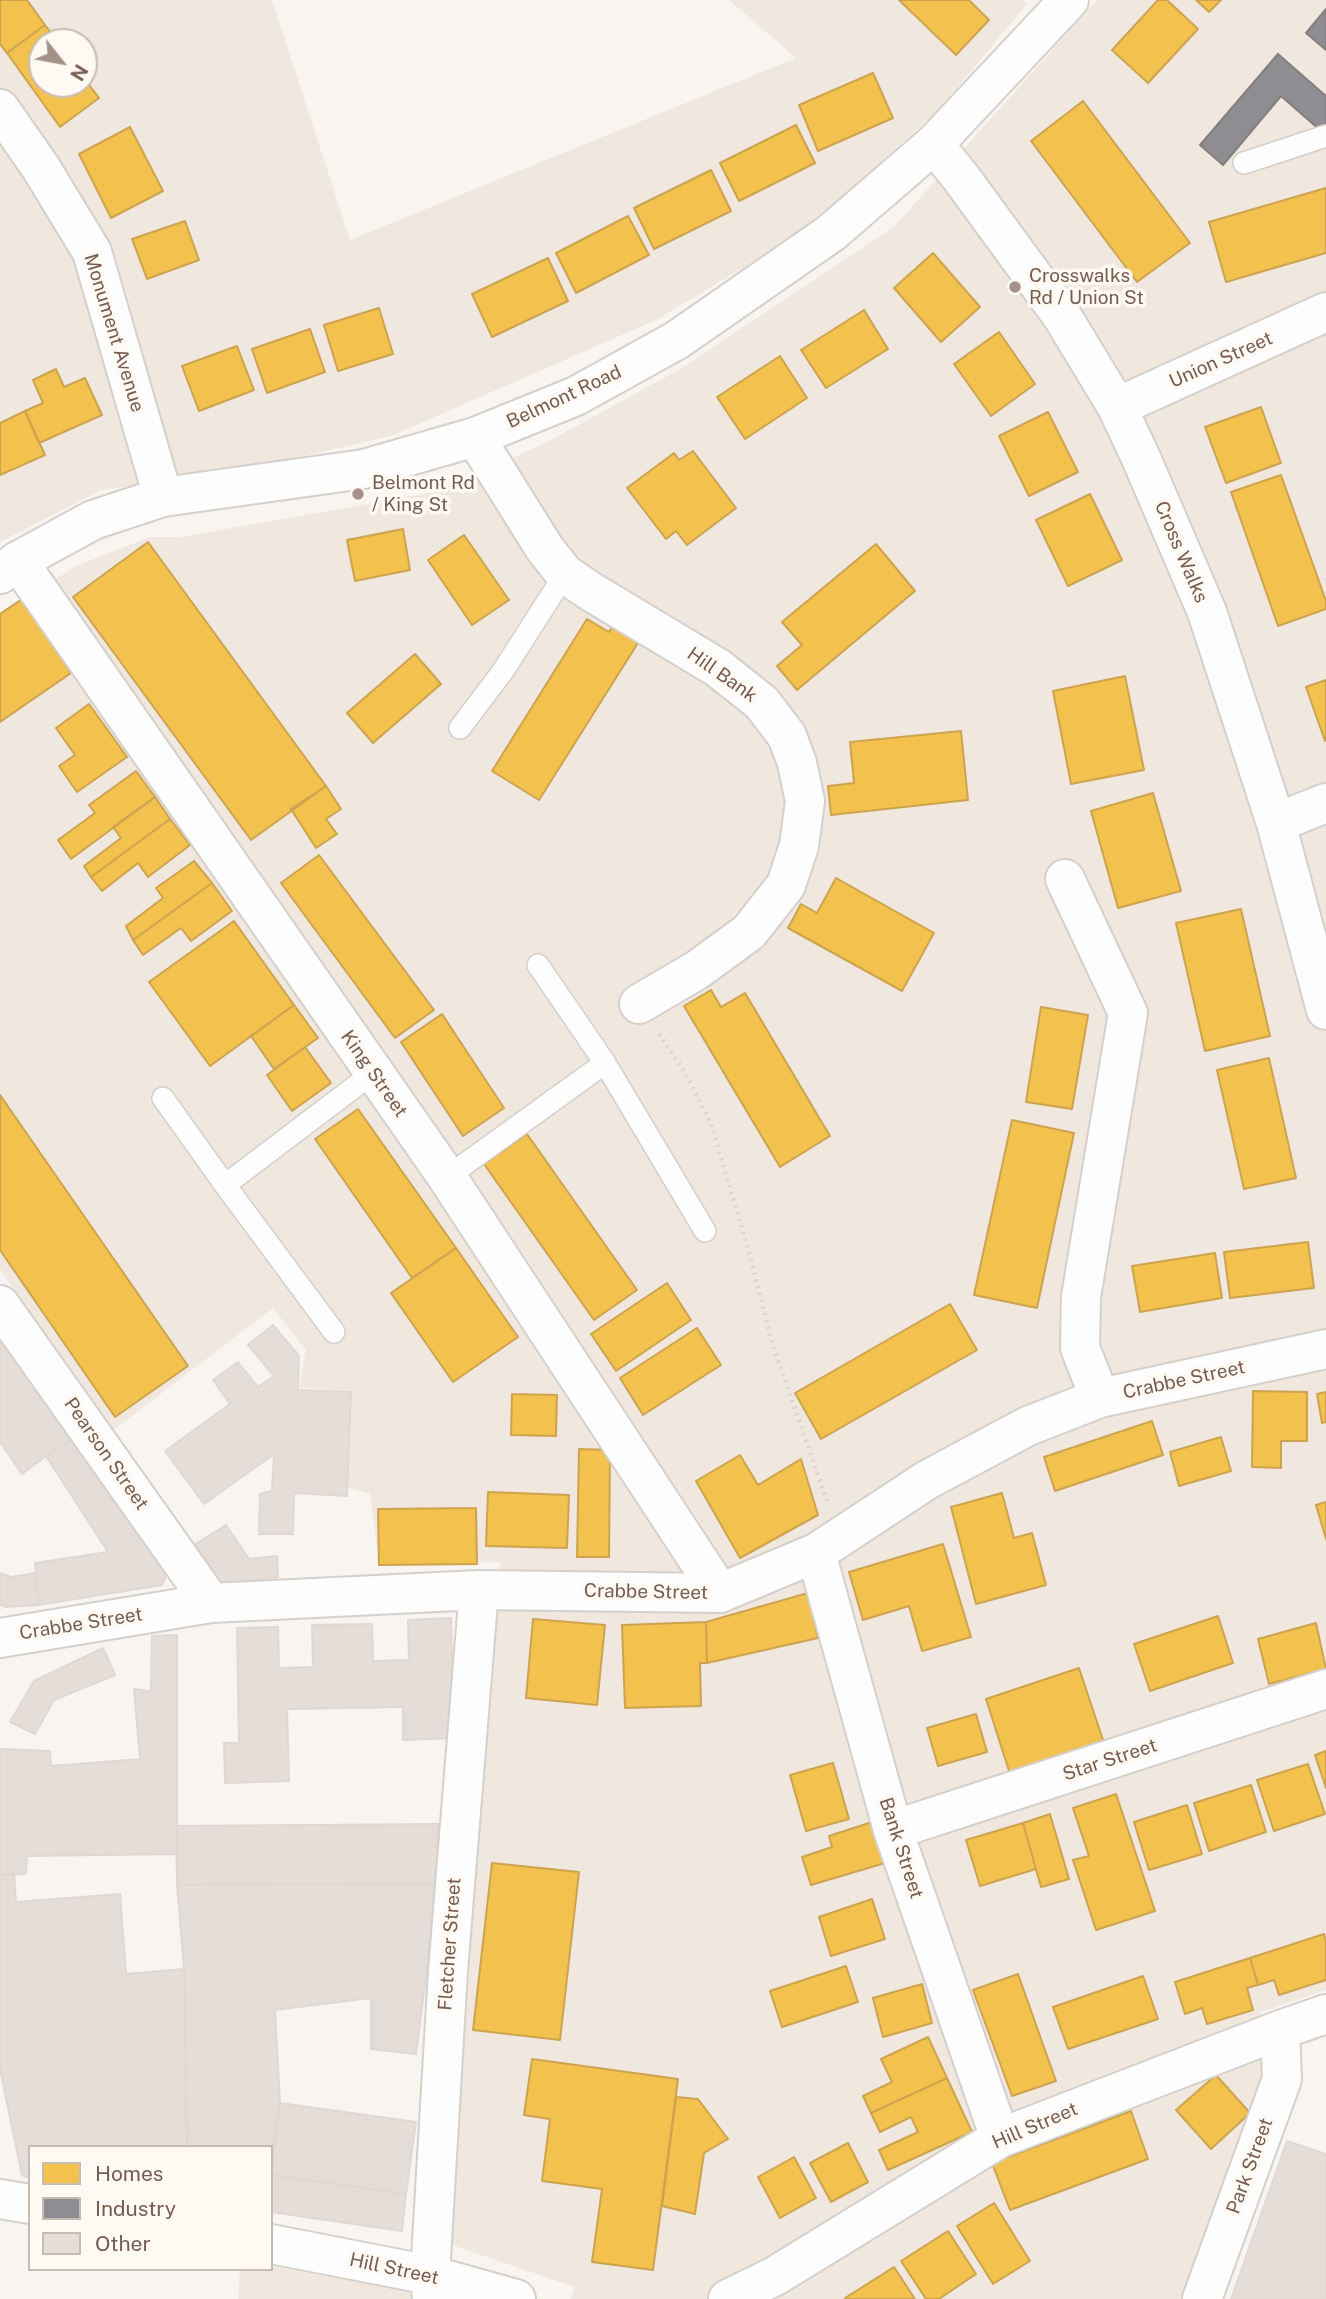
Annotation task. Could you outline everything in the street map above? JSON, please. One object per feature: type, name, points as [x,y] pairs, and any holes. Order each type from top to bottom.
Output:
[{"type":"street","name":"Belmont Road","points":[[9,568],[93,520],[163,497],[364,469],[475,437],[576,396],[677,340],[831,233],[934,144],[1063,2]]},
{"type":"street","name":"Monument Avenue","points":[[0,108],[41,168],[92,252],[163,497]]},
{"type":"street","name":"Cross Walks","points":[[934,144],[1062,316],[1116,407],[1141,458],[1207,612],[1276,823],[1326,1010]]},
{"type":"street","name":"Union Street","points":[[1116,407],[1326,312]]},
{"type":"street","name":"Hill Bank","points":[[475,437],[545,549],[565,574],[718,668],[762,703],[786,736],[797,763],[805,801],[799,846],[786,885],[749,932],[697,970],[639,1004]]},
{"type":"street","name":"King Street","points":[[9,568],[447,1177],[720,1593]]},
{"type":"street","points":[[1276,823],[1326,803]]},
{"type":"street","points":[[1065,879],[1128,1013],[1081,1297],[1080,1348],[1100,1398]]},
{"type":"street","name":"Pearson Street","points":[[0,1305],[211,1603]]},
{"type":"street","name":"Crabbe Street","points":[[0,1638],[211,1603],[479,1590],[720,1593],[823,1548],[927,1480],[1028,1426],[1100,1398],[1326,1349]]},
{"type":"street","name":"Bank Street","points":[[823,1548],[893,1830],[999,2138]]},
{"type":"street","name":"Fletcher Street","points":[[431,2287],[448,1971],[479,1590]]},
{"type":"street","name":"Star Street","points":[[893,1830],[1326,1689]]},
{"type":"street","name":"Hill Street","points":[[728,2299],[775,2276],[999,2138],[1326,2014]]},
{"type":"street","name":"Park Street","points":[[1202,2299],[1282,2079],[1280,2030]]},
{"type":"street","points":[[0,2199],[28,2204]]},
{"type":"street","name":"Hill Street","points":[[273,2245],[431,2287],[516,2299]]},
{"type":"lane","points":[[1244,163],[1326,136]]},
{"type":"lane","points":[[460,728],[503,671],[565,574]]},
{"type":"lane","points":[[538,965],[605,1063],[705,1231]]},
{"type":"lane","points":[[447,1177],[605,1063]]},
{"type":"lane","points":[[225,1185],[373,1073]]},
{"type":"lane","points":[[163,1098],[334,1332]]},
{"type":"path","points":[[639,1004],[686,1074],[711,1124],[773,1346],[828,1503],[823,1548]]},
{"type":"shaded area","points":[[0,0],[272,0],[350,240],[796,58],[729,0],[1023,0],[1027,4],[941,107],[808,229],[656,320],[391,436],[230,473],[101,490],[0,542]]},
{"type":"shaded area","points":[[1097,0],[1326,0],[1326,1990],[1261,2012],[1261,2082],[1180,2299],[571,2299],[575,2287],[452,2245],[460,1972],[500,1562],[379,1565],[370,1494],[348,1488],[352,1391],[299,1388],[306,1350],[273,1308],[112,1431],[0,1269],[0,615],[76,566],[150,537],[181,537],[441,491],[549,441],[682,368],[894,227]]},
{"type":"shaded area","points":[[273,2266],[449,2299],[238,2299],[240,2271],[273,2271]]},
{"type":"building: Homes","points":[[0,0],[27,0],[45,25],[41,28],[28,28],[28,38],[7,53],[0,44]]},
{"type":"building: Homes","points":[[899,0],[969,0],[989,20],[956,55]]},
{"type":"building: Homes","points":[[1158,0],[1167,0],[1198,29],[1148,83],[1112,50]]},
{"type":"building: Homes","points":[[1196,0],[1221,0],[1209,12]]},
{"type":"building: Homes","points":[[28,38],[28,82],[7,53]]},
{"type":"building: Homes","points":[[873,73],[893,118],[818,151],[799,105]]},
{"type":"building: Homes","points":[[98,97],[99,98],[60,127],[39,98]]},
{"type":"building: Homes","points":[[1083,101],[1190,243],[1137,282],[1031,141]]},
{"type":"building: Homes","points":[[796,125],[815,163],[739,201],[720,163]]},
{"type":"building: Homes","points":[[130,127],[163,191],[111,218],[79,154]]},
{"type":"building: Homes","points":[[711,170],[731,211],[654,249],[634,208]]},
{"type":"building: Homes","points":[[1326,188],[1326,253],[1226,282],[1209,222]]},
{"type":"building: Homes","points":[[628,216],[649,255],[576,293],[556,253]]},
{"type":"building: Homes","points":[[185,221],[199,260],[147,279],[132,239]]},
{"type":"building: Homes","points":[[933,253],[980,307],[941,342],[894,288]]},
{"type":"building: Homes","points":[[548,258],[568,301],[492,337],[472,294]]},
{"type":"building: Homes","points":[[379,308],[393,354],[338,371],[324,325]]},
{"type":"building: Homes","points":[[864,310],[888,349],[826,388],[801,350]]},
{"type":"building: Homes","points":[[310,329],[325,372],[267,393],[252,349]]},
{"type":"building: Homes","points":[[999,332],[1035,384],[991,416],[954,364]]},
{"type":"building: Homes","points":[[237,346],[254,390],[199,411],[182,366]]},
{"type":"building: Homes","points":[[780,356],[807,398],[745,439],[717,397]]},
{"type":"building: Homes","points":[[56,369],[64,387],[85,378],[102,415],[39,443],[25,411],[43,403],[33,380]]},
{"type":"building: Homes","points":[[1261,407],[1281,463],[1226,483],[1205,427]]},
{"type":"building: Homes","points":[[25,411],[45,455],[0,475],[0,423]]},
{"type":"building: Homes","points":[[1048,412],[1078,472],[1029,496],[999,436]]},
{"type":"building: Homes","points":[[693,451],[736,508],[687,545],[676,531],[666,539],[627,488],[674,453],[679,460]]},
{"type":"building: Homes","points":[[1281,475],[1326,601],[1326,609],[1278,626],[1231,492]]},
{"type":"building: Homes","points":[[1090,494],[1122,560],[1068,586],[1036,520]]},
{"type":"building: Homes","points":[[403,529],[410,570],[355,581],[347,540]]},
{"type":"building: Homes","points":[[464,535],[509,600],[472,625],[428,560]]},
{"type":"building: Homes","points":[[148,542],[326,786],[251,840],[73,597]]},
{"type":"building: Homes","points":[[876,544],[915,591],[797,690],[777,666],[802,645],[782,622]]},
{"type":"building: Homes","points":[[22,599],[71,673],[0,722],[0,614]]},
{"type":"building: Homes","points":[[587,619],[609,632],[617,620],[643,635],[539,800],[492,771]]},
{"type":"building: Homes","points":[[415,654],[441,684],[373,743],[347,713]]},
{"type":"building: Homes","points":[[1125,676],[1144,770],[1071,784],[1053,691]]},
{"type":"building: Homes","points":[[1326,680],[1326,740],[1325,741],[1306,687]]},
{"type":"building: Homes","points":[[89,704],[127,757],[77,792],[59,766],[75,755],[56,728]]},
{"type":"building: Homes","points":[[961,731],[968,800],[831,815],[828,786],[854,783],[850,742]]},
{"type":"building: Homes","points":[[136,771],[155,797],[71,859],[58,840],[95,813],[89,805]]},
{"type":"building: Homes","points":[[326,786],[341,809],[326,819],[337,834],[316,848],[291,809]]},
{"type":"building: Homes","points":[[1153,793],[1181,891],[1118,908],[1091,811]]},
{"type":"building: Homes","points":[[155,797],[170,819],[91,877],[84,866],[121,838],[113,827]]},
{"type":"building: Homes","points":[[170,819],[190,845],[148,877],[138,863],[102,891],[91,877]]},
{"type":"building: Homes","points":[[319,855],[434,1010],[395,1038],[281,883]]},
{"type":"building: Homes","points":[[194,861],[212,883],[133,940],[126,926],[163,898],[156,888]]},
{"type":"building: Homes","points":[[836,878],[934,933],[902,991],[788,928],[801,904],[817,913]]},
{"type":"building: Homes","points":[[212,883],[232,911],[191,941],[181,928],[143,955],[133,940]]},
{"type":"building: Homes","points":[[1241,909],[1270,1036],[1205,1051],[1176,923]]},
{"type":"building: Homes","points":[[234,921],[294,1005],[210,1066],[149,982]]},
{"type":"building: Homes","points":[[711,990],[721,1007],[745,993],[830,1136],[780,1167],[684,1006]]},
{"type":"building: Homes","points":[[294,1005],[318,1038],[274,1069],[251,1036]]},
{"type":"building: Homes","points":[[1041,1007],[1088,1015],[1072,1109],[1026,1102]]},
{"type":"building: Homes","points":[[442,1014],[504,1108],[463,1136],[401,1042]]},
{"type":"building: Homes","points":[[305,1047],[331,1083],[292,1111],[267,1075]]},
{"type":"building: Homes","points":[[1269,1058],[1296,1178],[1244,1189],[1217,1070]]},
{"type":"building: Homes","points":[[0,1095],[188,1366],[115,1417],[0,1250]]},
{"type":"building: Homes","points":[[358,1109],[456,1248],[412,1278],[315,1139]]},
{"type":"building: Homes","points":[[1012,1120],[1074,1133],[1037,1308],[974,1295]]},
{"type":"building: Homes","points":[[527,1134],[637,1290],[594,1320],[484,1164]]},
{"type":"building: Homes","points":[[1308,1242],[1314,1288],[1230,1298],[1224,1252]]},
{"type":"building: Homes","points":[[456,1248],[518,1337],[453,1382],[391,1293]]},
{"type":"building: Homes","points":[[1215,1253],[1222,1298],[1140,1312],[1132,1266]]},
{"type":"building: Homes","points":[[667,1283],[691,1320],[616,1371],[591,1334]]},
{"type":"building: Homes","points":[[950,1304],[977,1350],[821,1439],[795,1393]]},
{"type":"building: Homes","points":[[697,1328],[721,1365],[643,1415],[620,1378]]},
{"type":"building: Homes","points":[[1253,1391],[1307,1392],[1307,1441],[1281,1441],[1281,1468],[1252,1467]]},
{"type":"building: Homes","points":[[1326,1392],[1326,1422],[1322,1423],[1317,1394]]},
{"type":"building: Homes","points":[[512,1394],[557,1395],[556,1436],[511,1435]]},
{"type":"building: Homes","points":[[1152,1421],[1163,1455],[1055,1491],[1044,1457]]},
{"type":"building: Homes","points":[[1221,1437],[1231,1471],[1179,1486],[1170,1452]]},
{"type":"building: Homes","points":[[579,1449],[610,1450],[609,1557],[577,1557]]},
{"type":"building: Homes","points":[[740,1455],[758,1485],[801,1459],[818,1515],[740,1558],[696,1481]]},
{"type":"building: Homes","points":[[488,1492],[569,1495],[567,1548],[486,1546]]},
{"type":"building: Homes","points":[[1002,1493],[1014,1538],[1032,1533],[1046,1585],[976,1604],[951,1507]]},
{"type":"building: Homes","points":[[1326,1502],[1326,1539],[1316,1505]]},
{"type":"building: Homes","points":[[476,1508],[477,1564],[379,1565],[378,1509]]},
{"type":"building: Homes","points":[[943,1544],[971,1637],[922,1651],[909,1606],[863,1620],[849,1572]]},
{"type":"building: Homes","points":[[808,1593],[818,1638],[707,1663],[706,1622]]},
{"type":"building: Homes","points":[[1218,1616],[1233,1663],[1150,1691],[1134,1644]]},
{"type":"building: Homes","points":[[533,1619],[605,1625],[597,1705],[526,1698]]},
{"type":"building: Homes","points":[[706,1622],[707,1663],[700,1663],[701,1706],[625,1708],[622,1625]]},
{"type":"building: Homes","points":[[1316,1623],[1326,1669],[1269,1684],[1258,1639]]},
{"type":"building: Homes","points":[[1079,1668],[1104,1743],[1010,1774],[986,1699]]},
{"type":"building: Homes","points":[[976,1714],[987,1752],[938,1766],[927,1728]]},
{"type":"building: Homes","points":[[1326,1751],[1326,1788],[1315,1755]]},
{"type":"building: Homes","points":[[833,1763],[849,1819],[806,1831],[790,1775]]},
{"type":"building: Homes","points":[[1308,1764],[1325,1814],[1274,1831],[1257,1780]]},
{"type":"building: Homes","points":[[1251,1785],[1266,1832],[1209,1851],[1194,1803]]},
{"type":"building: Homes","points":[[1116,1794],[1155,1911],[1096,1930],[1073,1860],[1089,1856],[1073,1808]]},
{"type":"building: Homes","points":[[1187,1805],[1202,1854],[1149,1870],[1134,1822]]},
{"type":"building: Homes","points":[[1050,1814],[1069,1879],[1041,1887],[1023,1823]]},
{"type":"building: Homes","points":[[872,1822],[885,1863],[811,1885],[802,1857],[832,1847],[829,1836]]},
{"type":"building: Homes","points":[[1023,1823],[1036,1869],[980,1886],[966,1840]]},
{"type":"building: Homes","points":[[492,1863],[579,1872],[560,2040],[473,2030]]},
{"type":"building: Homes","points":[[872,1899],[885,1939],[831,1956],[819,1917]]},
{"type":"building: Homes","points":[[1324,1934],[1326,1980],[1279,1995],[1274,1980],[1258,1985],[1250,1958]]},
{"type":"building: Homes","points":[[1250,1958],[1258,1985],[1247,1988],[1253,2010],[1207,2024],[1202,2008],[1185,2014],[1175,1982]]},
{"type":"building: Homes","points":[[846,1966],[858,2002],[782,2027],[770,1991]]},
{"type":"building: Homes","points":[[1018,1974],[1056,2081],[1012,2096],[973,1990]]},
{"type":"building: Homes","points":[[1143,1976],[1158,2019],[1068,2049],[1053,2007]]},
{"type":"building: Homes","points":[[922,1984],[932,2023],[883,2037],[873,1998]]},
{"type":"building: Homes","points":[[928,2037],[947,2078],[871,2113],[863,2096],[892,2082],[881,2059]]},
{"type":"building: Homes","points":[[532,2059],[678,2079],[653,2270],[592,2262],[602,2189],[542,2181],[550,2119],[524,2115]]},
{"type":"building: Homes","points":[[1216,2075],[1250,2113],[1211,2149],[1176,2110]]},
{"type":"building: Homes","points":[[947,2078],[972,2132],[888,2170],[879,2150],[918,2132],[911,2117],[880,2132],[871,2113]]},
{"type":"building: Homes","points":[[676,2097],[698,2099],[728,2139],[704,2153],[695,2214],[662,2206]]},
{"type":"building: Homes","points":[[1131,2111],[1148,2159],[1010,2210],[992,2163]]},
{"type":"building: Homes","points":[[848,2143],[868,2182],[831,2202],[810,2163]]},
{"type":"building: Homes","points":[[794,2157],[816,2198],[780,2218],[758,2177]]},
{"type":"building: Homes","points":[[994,2203],[1030,2261],[993,2284],[957,2226]]},
{"type":"building: Homes","points":[[948,2231],[976,2274],[939,2299],[926,2299],[901,2261]]},
{"type":"building: Homes","points":[[894,2267],[915,2299],[845,2298]]},
{"type":"building: Industry","points":[[1326,9],[1326,50],[1306,33]]},
{"type":"building: Industry","points":[[1278,54],[1326,96],[1326,126],[1321,131],[1281,96],[1223,165],[1200,145]]},
{"type":"building: Other","points":[[273,1325],[299,1356],[298,1390],[351,1392],[347,1496],[294,1493],[293,1534],[259,1534],[260,1494],[272,1491],[274,1454],[204,1504],[165,1451],[230,1404],[213,1380],[238,1362],[258,1387],[274,1376],[248,1345]]},
{"type":"building: Other","points":[[0,1339],[76,1438],[22,1474],[0,1442]]},
{"type":"building: Other","points":[[76,1438],[168,1571],[162,1585],[38,1605],[35,1563],[108,1552],[46,1456]]},
{"type":"building: Other","points":[[226,1525],[249,1559],[277,1556],[278,1577],[223,1585],[194,1545]]},
{"type":"building: Other","points":[[0,1573],[11,1577],[36,1573],[38,1605],[0,1605]]},
{"type":"building: Other","points":[[451,1618],[454,1738],[403,1740],[403,1707],[287,1709],[289,1781],[225,1783],[224,1743],[239,1743],[237,1628],[278,1627],[279,1668],[313,1667],[312,1625],[372,1624],[373,1661],[409,1660],[408,1620]]},
{"type":"building: Other","points":[[177,1635],[177,1854],[27,1856],[26,1874],[0,1875],[0,1749],[50,1751],[51,1766],[140,1759],[134,1689],[151,1691],[152,1636]]},
{"type":"building: Other","points":[[103,1648],[115,1675],[54,1700],[35,1734],[10,1722],[34,1681]]},
{"type":"building: Other","points":[[438,1824],[438,1883],[177,1885],[176,1826]]},
{"type":"building: Other","points":[[14,1874],[16,1902],[120,1894],[126,1974],[184,1969],[187,2145],[28,2145],[28,2178],[22,2175],[0,2069],[0,1875]]},
{"type":"building: Other","points":[[438,1883],[416,2054],[371,2049],[371,1998],[275,2010],[280,2103],[273,2150],[273,2145],[187,2145],[184,1969],[177,1885]]},
{"type":"building: Other","points":[[280,2103],[416,2122],[406,2194],[273,2175]]},
{"type":"building: Other","points":[[1287,2141],[1326,2154],[1326,2299],[1231,2299]]},
{"type":"building: Other","points":[[273,2175],[406,2194],[402,2231],[273,2212]]},
{"type":"place","name":"Crosswalks Rd / Union St","points":[[1015,287]]},
{"type":"place","name":"Belmont Rd / King St","points":[[358,494]]}]
